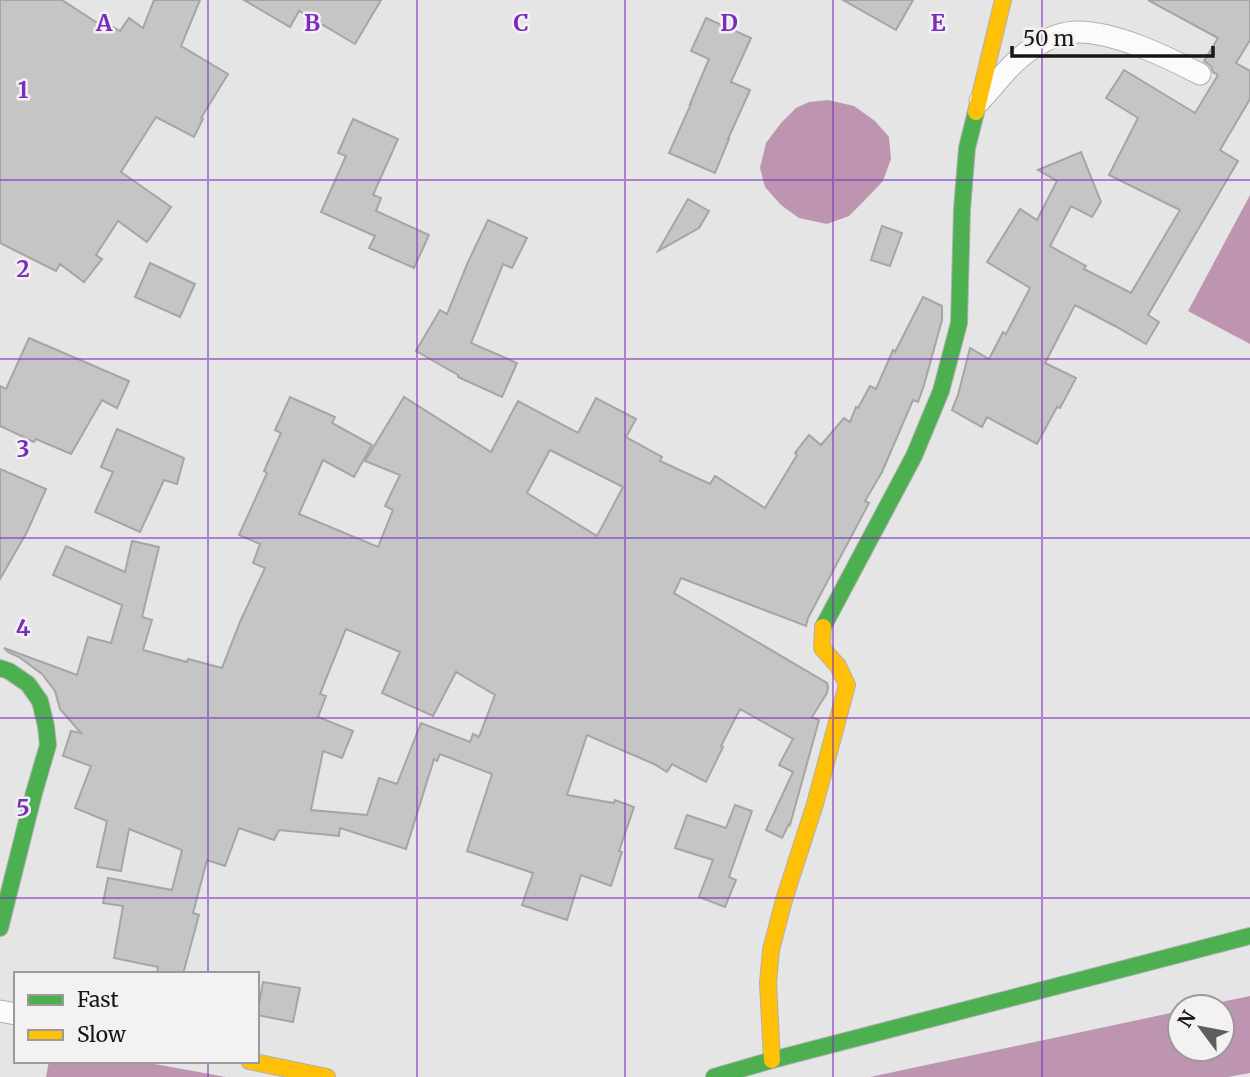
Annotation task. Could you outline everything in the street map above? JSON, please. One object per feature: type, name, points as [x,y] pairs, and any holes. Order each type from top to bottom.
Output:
[{"type":"street","points":[[772,1060],[768,983],[771,950],[847,685],[838,666],[822,648],[823,626],[914,456],[941,391],[959,323],[962,209],[967,148],[1003,0]]},
{"type":"street","points":[[976,106],[1031,49],[1051,38],[1077,32],[1105,36],[1143,48],[1200,74]]},
{"type":"street","points":[[0,668],[29,684],[40,701],[48,746],[0,928]]},
{"type":"street","points":[[713,1077],[1250,936]]},
{"type":"street","points":[[259,1063],[327,1077]]},
{"type":"shaded area","points":[[828,100],[854,106],[875,121],[889,137],[891,159],[883,181],[865,200],[849,216],[827,224],[799,218],[781,205],[765,187],[760,168],[766,143],[796,108],[809,102]]},
{"type":"shaded area","points":[[1250,195],[1250,344],[1188,311]]},
{"type":"shaded area","points":[[1250,996],[1250,1073],[1228,1077],[870,1077],[1166,1014],[1166,1063],[1236,1063],[1236,999]]},
{"type":"shaded area","points":[[49,1063],[149,1063],[226,1077],[46,1077]]},
{"type":"building","points":[[0,0],[62,0],[99,24],[101,20],[120,31],[129,18],[143,28],[154,0],[200,0],[181,46],[228,74],[201,118],[203,119],[194,137],[156,117],[121,172],[171,207],[147,242],[118,221],[96,255],[102,259],[84,282],[60,264],[56,271],[0,243]]},
{"type":"building","points":[[244,0],[381,0],[355,44],[299,11],[290,27]]},
{"type":"building","points":[[843,0],[913,0],[896,30]]},
{"type":"building","points":[[1148,0],[1250,0],[1250,40],[1236,63],[1250,71],[1250,99],[1220,150],[1238,161],[1148,315],[1159,322],[1146,344],[1075,305],[1045,363],[1076,378],[1037,444],[987,417],[982,427],[952,410],[970,348],[989,359],[1003,332],[1006,334],[1030,288],[987,262],[1020,209],[1037,220],[1057,181],[1038,170],[1081,152],[1101,202],[1092,217],[1071,206],[1050,246],[1086,266],[1084,269],[1131,293],[1180,210],[1109,175],[1138,118],[1106,98],[1124,70],[1195,113],[1218,75],[1204,61],[1218,38]]},
{"type":"building","points":[[706,18],[751,38],[731,82],[750,90],[715,173],[669,153],[709,59],[691,51]]},
{"type":"building","points":[[353,119],[398,139],[373,195],[381,198],[376,211],[429,235],[414,268],[369,248],[375,236],[321,212],[346,156],[338,153]]},
{"type":"building","points":[[688,199],[709,211],[699,228],[658,251]]},
{"type":"building","points":[[488,220],[527,238],[512,268],[503,264],[471,343],[517,363],[502,397],[458,377],[416,351],[440,310],[447,314]]},
{"type":"building","points":[[882,226],[902,233],[890,266],[871,260]]},
{"type":"building","points":[[150,263],[195,284],[180,317],[135,297]]},
{"type":"building","points":[[923,297],[942,306],[942,320],[918,402],[913,400],[882,472],[865,501],[869,503],[806,626],[681,578],[674,593],[827,683],[827,693],[812,717],[819,720],[790,825],[782,838],[766,830],[793,772],[779,765],[793,739],[740,709],[706,782],[672,764],[667,772],[587,735],[567,795],[614,803],[615,800],[634,807],[619,851],[622,852],[611,886],[581,875],[567,920],[522,905],[533,873],[467,851],[492,774],[440,754],[437,761],[434,759],[406,849],[340,828],[339,836],[279,830],[274,840],[239,828],[225,866],[207,860],[193,913],[199,915],[184,972],[157,972],[158,967],[114,958],[123,906],[103,903],[108,878],[172,890],[182,850],[129,829],[121,871],[97,867],[107,821],[75,808],[91,766],[63,756],[71,731],[81,733],[60,709],[55,691],[42,674],[4,648],[77,675],[88,637],[111,643],[122,605],[53,575],[66,546],[125,572],[132,541],[159,547],[142,617],[152,620],[143,650],[222,668],[265,568],[253,563],[260,544],[239,535],[267,473],[264,471],[281,433],[275,430],[290,397],[335,417],[332,423],[372,445],[354,477],[323,460],[299,514],[378,547],[393,510],[385,506],[400,475],[365,461],[404,397],[491,452],[518,401],[578,433],[596,398],[636,419],[626,437],[662,457],[660,461],[710,484],[715,476],[765,508],[797,455],[795,453],[809,435],[821,445],[844,418],[850,422],[870,386],[876,389],[893,350],[895,352]],"holes":[[[550,450],[623,487],[597,536],[527,493]],[[346,629],[400,652],[382,693],[433,716],[456,672],[495,695],[479,737],[473,734],[470,742],[421,723],[397,784],[379,778],[367,815],[311,810],[323,751],[342,758],[353,731],[318,717],[326,696],[320,694]]]},
{"type":"building","points":[[29,338],[129,381],[117,408],[102,400],[71,454],[36,439],[34,442],[0,426],[0,386],[6,389]]},
{"type":"building","points":[[117,429],[184,458],[177,484],[164,480],[140,532],[95,512],[113,472],[101,467]]},
{"type":"building","points":[[0,469],[46,489],[27,532],[0,579]]},
{"type":"building","points":[[735,805],[752,811],[729,877],[736,880],[725,907],[699,897],[713,860],[675,848],[687,815],[726,828]]},
{"type":"building","points":[[263,982],[300,988],[293,1022],[259,1015]]},
{"type":"traffic: fast","points":[[823,627],[914,456],[941,391],[959,323],[962,209],[967,148],[976,112]]},
{"type":"traffic: fast","points":[[0,668],[28,684],[40,701],[48,745],[0,928]]},
{"type":"traffic: fast","points":[[714,1077],[1250,936]]},
{"type":"traffic: slow","points":[[976,112],[1003,0]]},
{"type":"traffic: slow","points":[[772,1060],[768,983],[771,950],[847,685],[838,666],[822,648],[823,627]]},
{"type":"traffic: slow","points":[[259,1063],[327,1077]]}]
